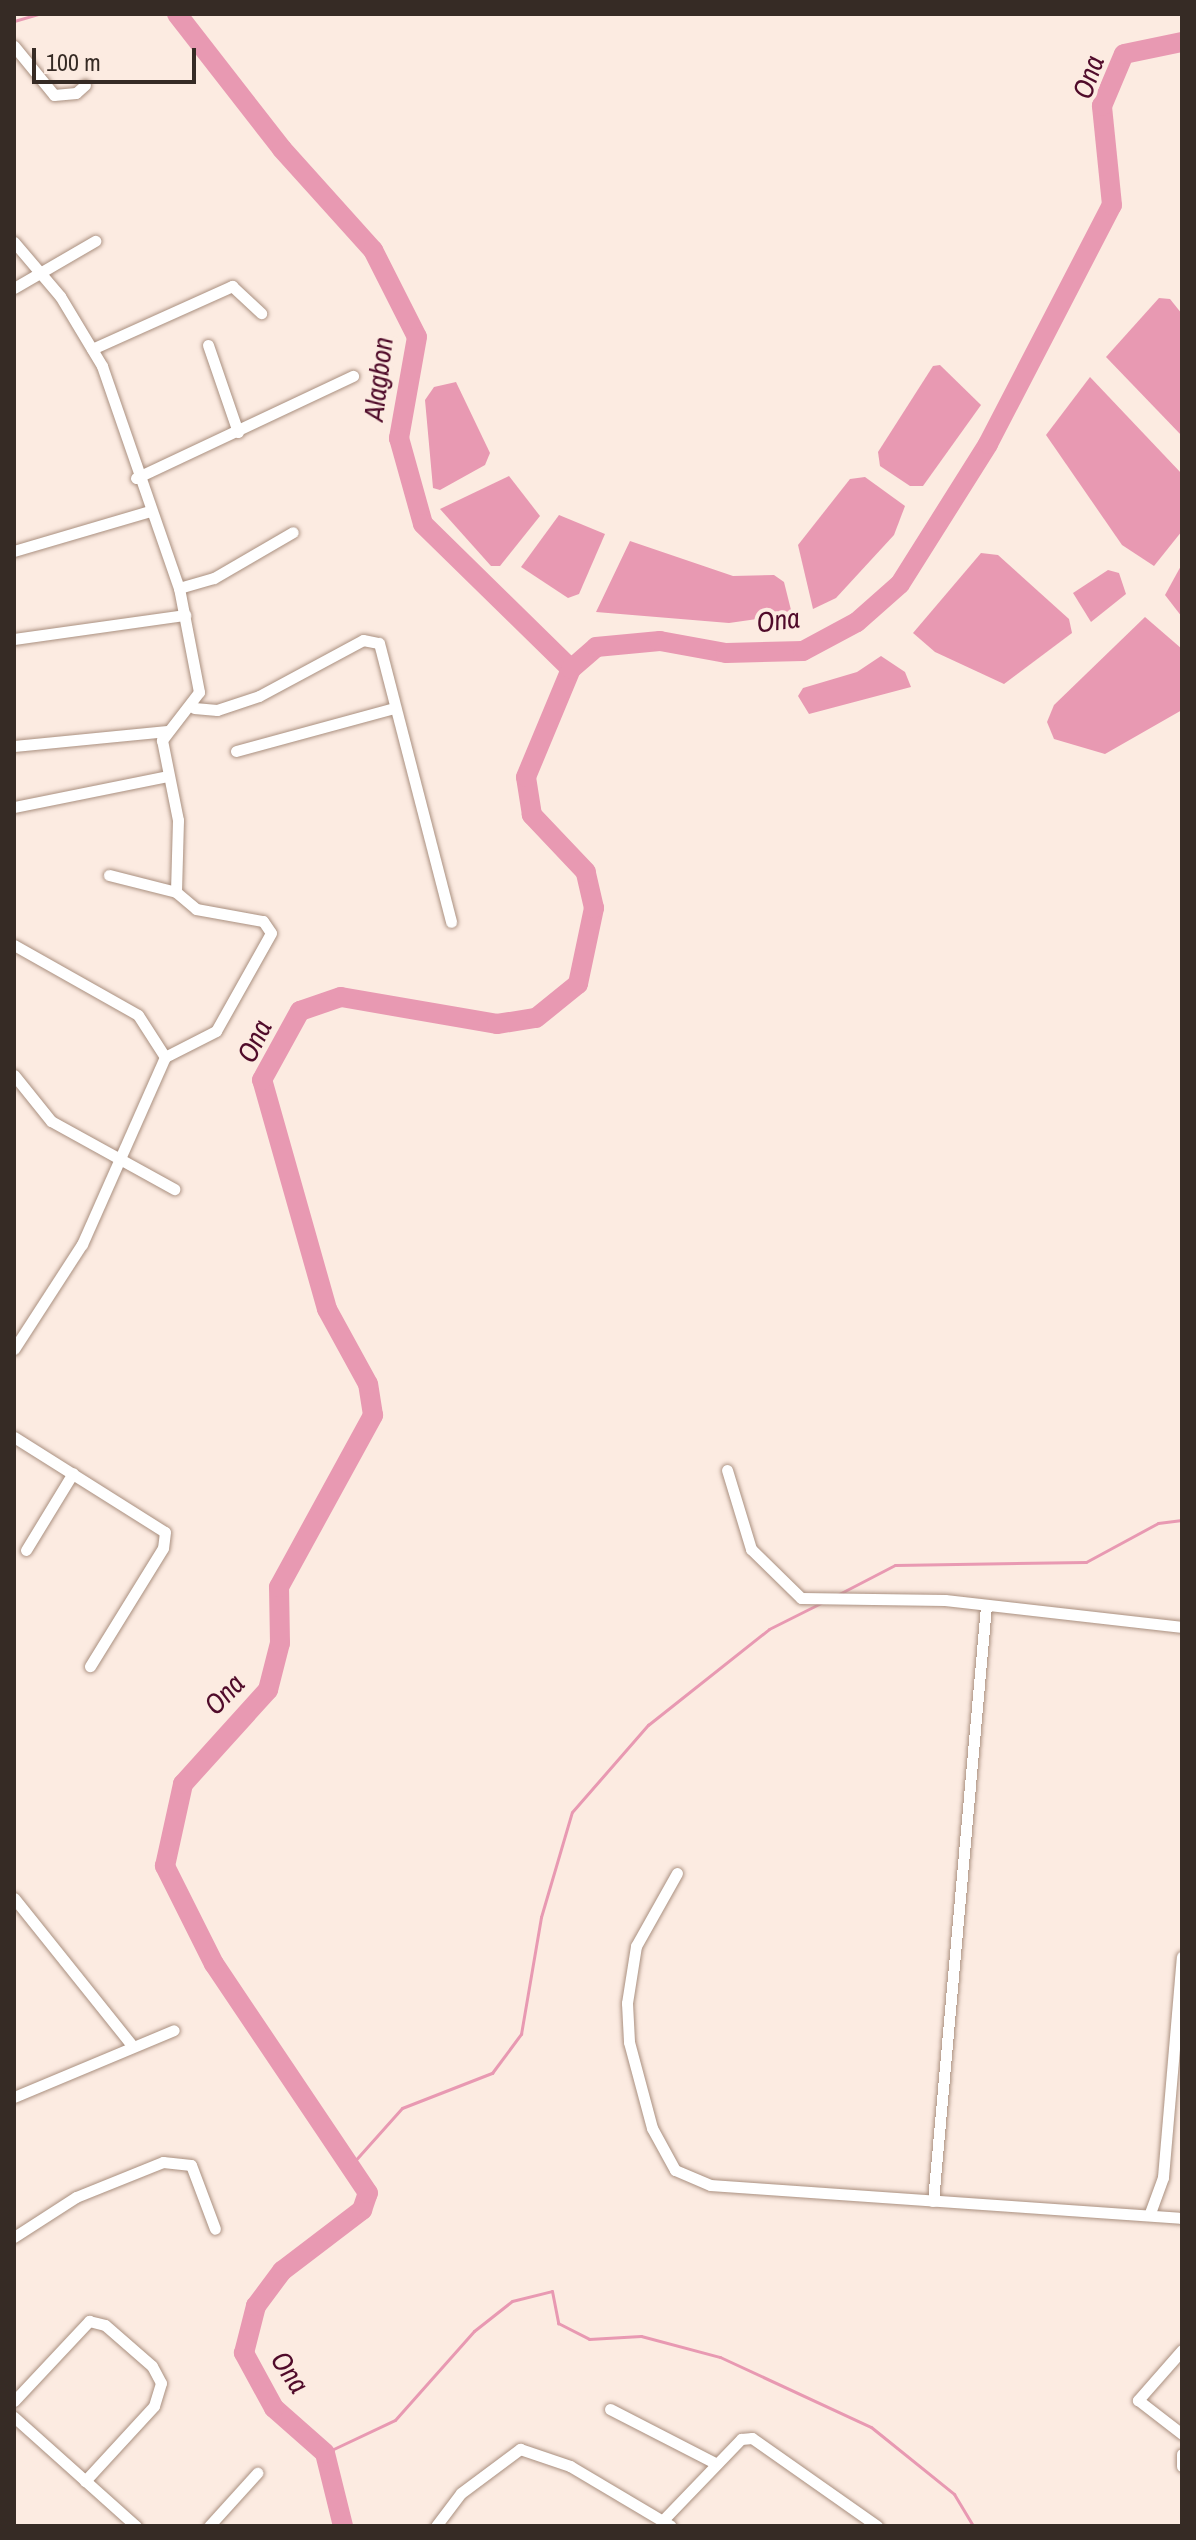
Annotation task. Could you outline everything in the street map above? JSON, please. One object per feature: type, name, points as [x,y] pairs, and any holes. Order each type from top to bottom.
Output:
[{"type":"street","points":[[14,46],[54,95],[85,85]]},
{"type":"street","points":[[14,288],[44,275],[95,241]]},
{"type":"street","points":[[14,242],[44,275],[92,349],[113,392],[136,478],[179,588],[198,682],[194,708],[167,731],[14,746]]},
{"type":"street","points":[[92,349],[232,286],[261,313]]},
{"type":"street","points":[[208,345],[238,432]]},
{"type":"street","points":[[136,478],[353,376]]},
{"type":"street","points":[[14,551],[150,511]]},
{"type":"street","points":[[179,588],[214,578],[293,532]]},
{"type":"street","points":[[14,639],[185,615]]},
{"type":"street","points":[[194,708],[217,710],[285,686],[369,638],[379,643],[391,709],[443,871],[451,922]]},
{"type":"street","points":[[236,751],[391,709]]},
{"type":"street","points":[[167,731],[168,776],[178,820],[176,892]]},
{"type":"street","points":[[14,807],[168,776]]},
{"type":"street","points":[[14,1349],[82,1244],[165,1057],[216,1031],[271,933],[255,919],[196,909],[176,892],[109,875]]},
{"type":"street","points":[[14,945],[138,1015],[165,1057]]},
{"type":"street","points":[[14,1075],[51,1121],[174,1189]]},
{"type":"street","points":[[14,1437],[161,1525],[166,1539],[90,1666]]},
{"type":"street","points":[[727,1470],[751,1549],[801,1598],[986,1606],[1182,1627]]},
{"type":"street","points":[[26,1550],[73,1473]]},
{"type":"street","points":[[933,2201],[986,1606]]},
{"type":"street","points":[[677,1873],[636,1946],[627,2003],[629,2042],[666,2160],[696,2183],[1150,2213],[1182,2218]]},
{"type":"street","points":[[14,1898],[131,2044]]},
{"type":"street","points":[[1150,2213],[1163,2177],[1182,1957]]},
{"type":"street","points":[[14,2097],[131,2044],[174,2030]]},
{"type":"street","points":[[14,2237],[76,2197],[163,2162],[191,2165],[215,2229]]},
{"type":"street","points":[[14,2401],[89,2321],[105,2325],[152,2366],[161,2383],[154,2406],[85,2481]]},
{"type":"street","points":[[1182,2350],[1138,2400],[1182,2434]]},
{"type":"street","points":[[610,2409],[717,2464]]},
{"type":"street","points":[[14,2417],[136,2526]]},
{"type":"street","points":[[444,2524],[461,2493],[520,2449],[570,2466],[624,2502],[668,2522],[741,2439],[764,2440],[877,2526]]},
{"type":"street","points":[[1182,2454],[1182,2466]]},
{"type":"street","points":[[209,2526],[257,2473]]},
{"type":"shaded area","points":[[1159,298],[1170,299],[1182,314],[1182,436],[1106,357]]},
{"type":"shaded area","points":[[940,365],[981,405],[923,486],[910,486],[880,466],[878,452],[933,366]]},
{"type":"shaded area","points":[[1090,377],[1182,474],[1182,531],[1154,566],[1122,545],[1046,435]]},
{"type":"shaded area","points":[[456,382],[490,453],[485,465],[440,490],[433,488],[425,400],[434,387]]},
{"type":"shaded area","points":[[509,476],[540,516],[500,566],[491,566],[440,509]]},
{"type":"shaded area","points":[[865,477],[905,506],[894,535],[836,598],[813,609],[798,545],[850,479]]},
{"type":"shaded area","points":[[559,515],[605,534],[579,594],[568,598],[521,567]]},
{"type":"shaded area","points":[[630,541],[733,576],[774,575],[784,582],[792,614],[729,623],[596,612]]},
{"type":"shaded area","points":[[981,553],[998,555],[1069,619],[1072,633],[1004,684],[935,652],[913,633]]},
{"type":"shaded area","points":[[1182,564],[1182,617],[1165,595]]},
{"type":"shaded area","points":[[1108,570],[1119,573],[1126,594],[1091,622],[1073,593]]},
{"type":"shaded area","points":[[1145,617],[1182,649],[1182,710],[1105,754],[1054,739],[1047,722],[1054,705]]},
{"type":"shaded area","points":[[881,656],[905,672],[911,687],[809,714],[798,696],[803,688],[857,672]]},
{"type":"waterway","points":[[14,21],[38,14]]},
{"type":"waterway","name":"Alagbon","points":[[177,14],[282,149],[373,250],[417,337],[399,438],[423,524],[571,669]]},
{"type":"waterway","name":"Ona","points":[[343,2526],[325,2453],[274,2408],[244,2353],[256,2306],[282,2271],[362,2210],[368,2193],[214,1964],[165,1866],[183,1784],[268,1690],[280,1643],[279,1587],[373,1415],[368,1384],[327,1309],[262,1080],[300,1011],[341,997],[497,1024],[536,1018],[578,984],[594,908],[586,872],[532,815],[526,777],[571,669],[596,647],[660,641],[726,653],[803,651],[857,622],[900,584],[988,444],[1112,205],[1102,106],[1124,54],[1182,42]]},
{"type":"waterway","points":[[839,1594],[895,1565],[1086,1562],[1158,1523],[1182,1520]]},
{"type":"waterway","points":[[352,2164],[402,2108],[492,2073],[521,2034],[541,1917],[572,1812],[648,1725],[769,1629],[821,1603]]},
{"type":"waterway","points":[[325,2453],[395,2420],[474,2331],[512,2301],[552,2291],[558,2323],[589,2339],[641,2336],[720,2357],[871,2427],[954,2494],[973,2526]]}]
